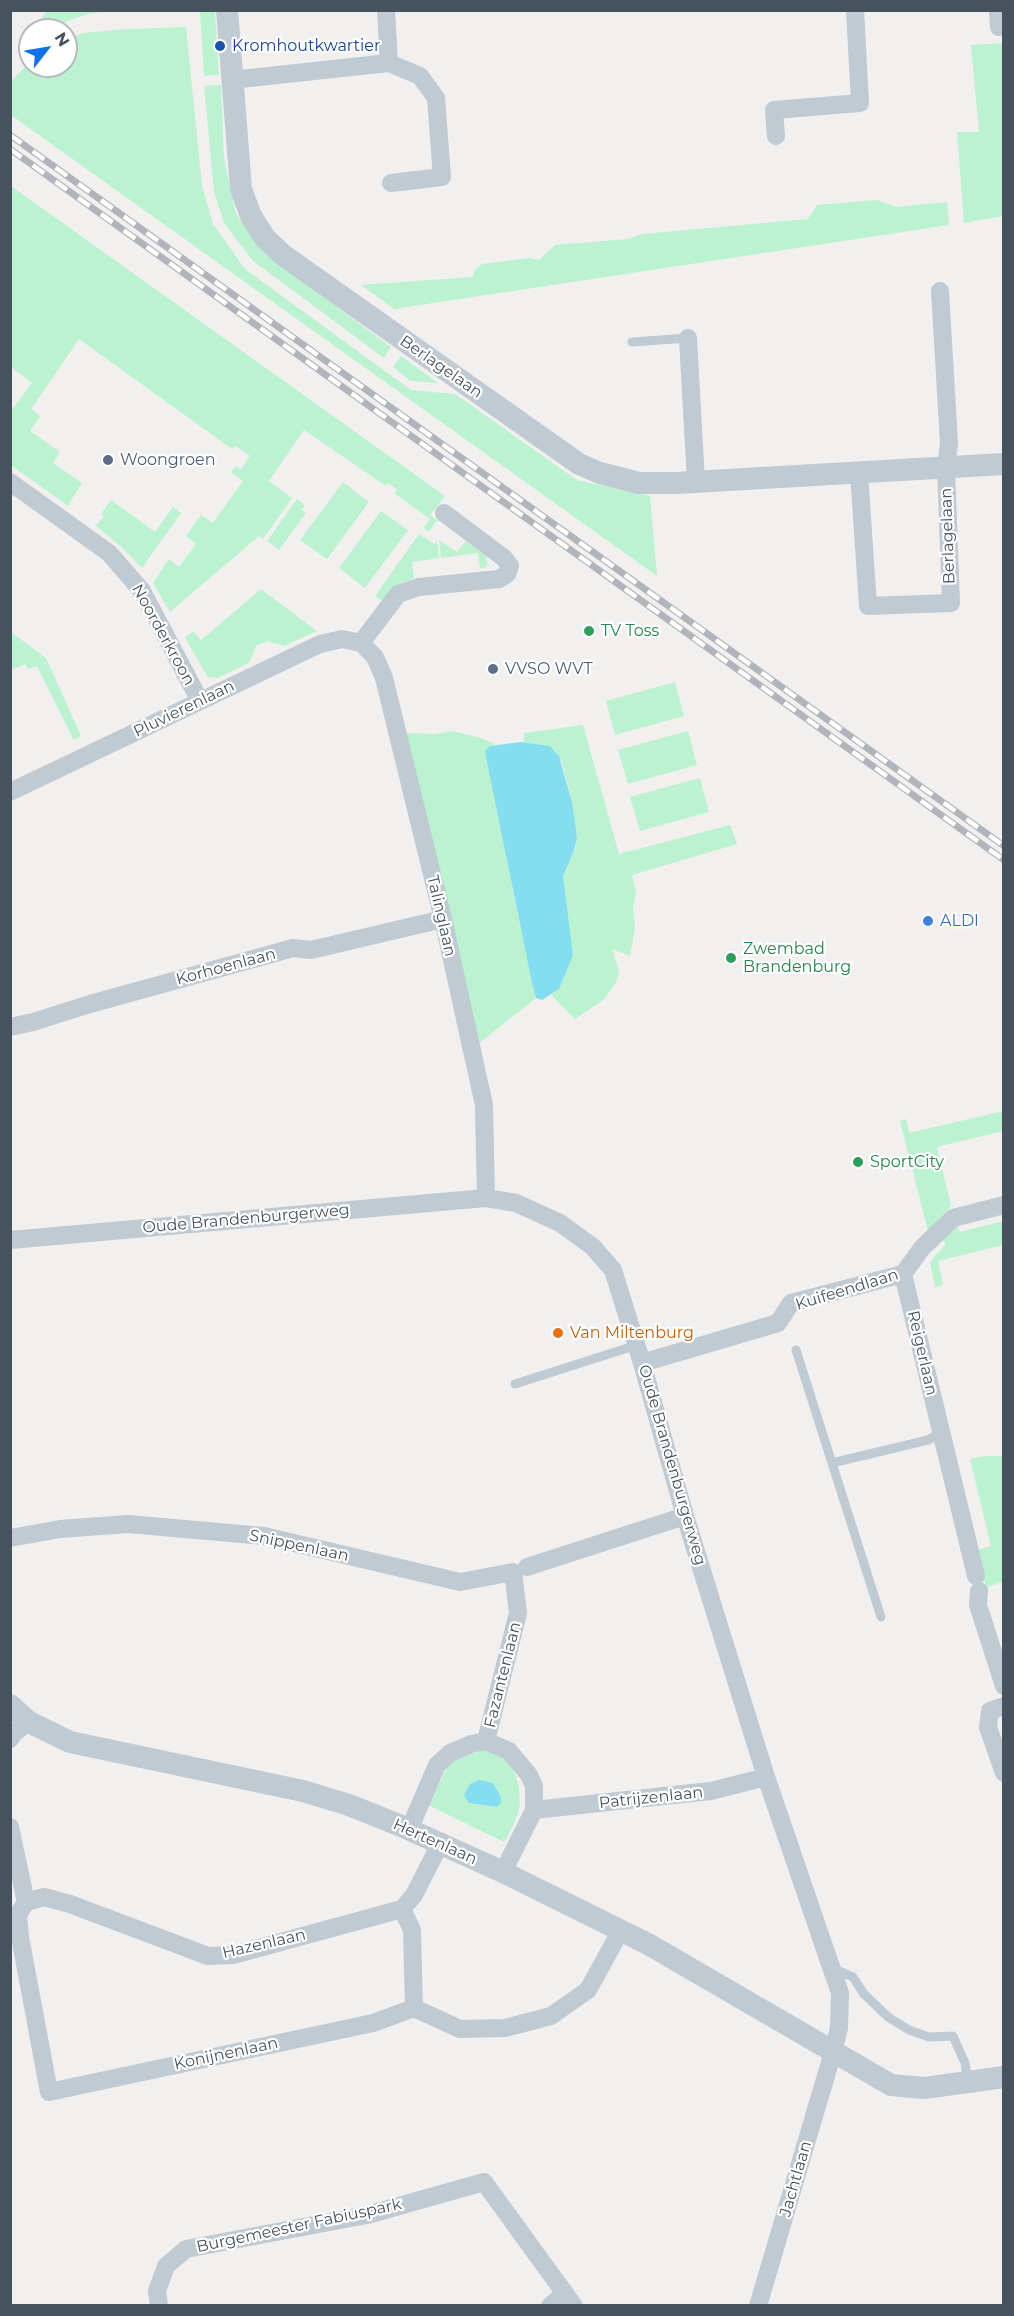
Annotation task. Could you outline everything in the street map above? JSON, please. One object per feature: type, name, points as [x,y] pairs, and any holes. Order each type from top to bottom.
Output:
[{"type":"street","name":"Berlagelaan","points":[[227,10],[241,189],[250,216],[265,238],[284,255],[579,464],[600,473],[639,483],[696,482],[1004,464]]},
{"type":"street","points":[[386,10],[389,63]]},
{"type":"street","points":[[776,136],[774,110],[860,103],[855,10]]},
{"type":"street","points":[[231,80],[389,63],[420,76],[436,98],[442,177],[391,183]]},
{"type":"street","points":[[940,291],[950,443],[945,466]]},
{"type":"street","points":[[688,338],[696,482]]},
{"type":"street","name":"Berlagelaan","points":[[859,473],[868,606],[951,603],[945,466]]},
{"type":"street","name":"Noorderkroon","points":[[10,482],[109,553],[138,586],[160,622],[200,701]]},
{"type":"street","points":[[361,643],[398,594],[419,587],[499,579],[507,574],[510,566],[504,558],[444,513]]},
{"type":"street","name":"Pluvierenlaan","points":[[10,792],[320,644],[342,639],[361,643]]},
{"type":"street","name":"Talinglaan","points":[[361,643],[375,657],[384,678],[442,918],[484,1105],[486,1198]]},
{"type":"street","name":"Korhoenlaan","points":[[10,1026],[33,1022],[293,948],[311,950],[442,918]]},
{"type":"street","name":"Oude Brandenburgerweg","points":[[10,1240],[486,1198],[516,1203],[560,1223],[593,1247],[613,1270],[766,1777],[840,1993],[839,2028],[833,2052]]},
{"type":"street","name":"Kuifeendlaan","points":[[640,1354],[778,1323],[791,1303],[903,1274],[922,1248],[953,1218],[1004,1205]]},
{"type":"street","name":"Reigerlaan","points":[[903,1274],[977,1583],[978,1605],[1004,1686]]},
{"type":"street","name":"Snippenlaan","points":[[10,1538],[60,1529],[128,1524],[264,1536],[460,1582],[520,1570],[686,1516]]},
{"type":"street","name":"Fazantenlaan","points":[[486,1742],[518,1613],[520,1570]]},
{"type":"street","name":"Hertenlaan","points":[[10,1705],[29,1722],[70,1742],[303,1791],[349,1806],[409,1830],[503,1872],[621,1930],[891,2085],[924,2088],[1004,2077]]},
{"type":"street","points":[[1004,1706],[990,1711],[987,1727],[1004,1773]]},
{"type":"street","points":[[10,1739],[14,1732],[29,1722]]},
{"type":"street","points":[[409,1830],[437,1765],[450,1753],[471,1744],[486,1742],[509,1751],[530,1775],[534,1786],[534,1810],[503,1872]]},
{"type":"street","name":"Patrijzenlaan","points":[[534,1810],[711,1791],[766,1777]]},
{"type":"street","name":"Konijnenlaan","points":[[10,1827],[26,1902],[18,1915],[20,1937],[49,2092],[373,2023],[414,2008]]},
{"type":"street","points":[[440,1844],[414,1895],[402,1909],[412,1930],[414,2008],[460,2029],[505,2028],[551,2016],[588,1990],[621,1930]]},
{"type":"street","name":"Hazenlaan","points":[[26,1902],[44,1897],[70,1904],[208,1956],[233,1955],[402,1909]]},
{"type":"street","name":"Jachtlaan","points":[[758,2306],[833,2052]]},
{"type":"street","name":"Burgemeester Fabiuspark","points":[[159,2306],[157,2291],[166,2266],[186,2250],[367,2215],[484,2182],[569,2299],[550,2306]]},
{"type":"lane","points":[[632,342],[688,338]]},
{"type":"lane","points":[[796,1350],[881,1617]]},
{"type":"lane","points":[[515,1384],[640,1354]]},
{"type":"lane","points":[[832,1463],[928,1440],[940,1433]]},
{"type":"lane","points":[[832,1968],[853,1977],[864,1994],[888,2017],[909,2030],[929,2037],[953,2036],[965,2063],[968,2082]]},
{"type":"green space","points":[[47,10],[135,11],[91,13],[76,18],[42,18]]},
{"type":"green space","points":[[200,11],[215,11],[219,75],[204,76]]},
{"type":"green space","points":[[186,27],[202,186],[213,224],[245,269],[411,390],[455,394],[577,480],[650,496],[657,576],[11,115],[11,81],[18,74],[18,78],[78,78],[78,35],[126,29]]},
{"type":"green space","points":[[1003,43],[1003,216],[964,223],[957,132],[979,132],[971,45]]},
{"type":"green space","points":[[221,85],[224,159],[236,214],[263,252],[391,347],[384,358],[253,261],[224,223],[214,191],[204,86]]},
{"type":"green space","points":[[11,186],[445,496],[430,515],[437,520],[429,532],[424,528],[430,519],[394,493],[397,489],[388,483],[386,486],[304,430],[269,481],[292,498],[263,539],[259,536],[170,612],[153,583],[169,559],[179,567],[196,544],[186,536],[201,515],[213,523],[243,481],[231,472],[236,466],[241,469],[250,456],[235,446],[232,449],[79,339],[31,409],[40,416],[30,431],[60,452],[53,463],[82,483],[68,506],[11,465],[11,411],[32,383],[11,367]]},
{"type":"green space","points":[[877,200],[896,207],[947,202],[949,225],[394,309],[361,285],[472,277],[482,264],[530,258],[539,260],[555,245],[628,239],[642,234],[808,219],[817,205]]},
{"type":"green space","points":[[401,356],[438,383],[410,381],[393,367]]},
{"type":"green space","points":[[343,482],[369,502],[327,559],[300,540]]},
{"type":"green space","points":[[297,499],[305,505],[302,510],[306,513],[279,550],[267,541]]},
{"type":"green space","points":[[111,500],[155,532],[173,507],[181,513],[142,568],[96,526],[104,516],[101,514]]},
{"type":"green space","points":[[381,511],[408,530],[365,588],[339,568]]},
{"type":"green space","points":[[419,534],[435,544],[437,541],[439,558],[412,562],[414,578],[395,586],[382,601],[375,596]]},
{"type":"green space","points":[[439,540],[457,552],[466,541],[485,555],[488,564],[480,568],[478,553],[441,558]]},
{"type":"green space","points":[[261,589],[317,631],[284,646],[267,641],[256,646],[250,662],[218,678],[208,677],[185,638],[193,631],[201,640]]},
{"type":"green space","points":[[11,632],[46,658],[81,736],[74,740],[37,666],[28,669],[25,664],[11,670]]},
{"type":"green space","points":[[675,682],[684,716],[615,735],[606,701]]},
{"type":"green space","points":[[583,725],[619,854],[730,825],[737,844],[632,875],[636,891],[633,908],[635,928],[630,956],[612,949],[619,971],[616,983],[603,1000],[575,1019],[551,995],[559,989],[573,956],[562,889],[563,876],[576,847],[572,802],[562,762],[555,750],[524,742],[524,733]]},
{"type":"green space","points":[[451,731],[478,737],[495,744],[490,746],[513,892],[536,998],[478,1044],[405,733],[435,734]]},
{"type":"green space","points":[[688,731],[697,765],[628,784],[618,750]]},
{"type":"green space","points":[[700,778],[709,812],[640,831],[630,797]]},
{"type":"green space","points":[[1003,1111],[1003,1131],[937,1147],[951,1206],[928,1231],[900,1121],[906,1119],[909,1133]]},
{"type":"green space","points":[[1003,1221],[1003,1245],[938,1261],[943,1285],[935,1287],[930,1262],[946,1244],[941,1239],[957,1223],[960,1232]]},
{"type":"green space","points":[[983,1456],[1003,1456],[1003,1582],[986,1587],[977,1550],[991,1546],[970,1459]]},
{"type":"green space","points":[[486,1750],[497,1753],[514,1770],[519,1788],[520,1806],[504,1842],[428,1805],[449,1765],[460,1756]],"holes":[[[493,1783],[501,1797],[501,1802],[497,1807],[469,1803]]]},
{"type":"water","points":[[520,742],[550,746],[559,756],[572,802],[577,838],[563,876],[573,956],[559,989],[542,1000],[536,998],[532,983],[485,751],[490,746]]},
{"type":"water","points":[[479,1780],[493,1783],[501,1797],[501,1803],[497,1807],[469,1803],[464,1795],[470,1784]]},
{"type":"railway","points":[[10,135],[1004,846]]},
{"type":"railway","points":[[10,149],[1004,860]]},
{"type":"place","name":"Kromhoutkwartier","points":[[220,46]]},
{"type":"place","name":"Woongroen","points":[[108,460]]},
{"type":"place","name":"TV Toss","points":[[589,631]]},
{"type":"place","name":"VVSO WVT","points":[[493,669]]},
{"type":"place","name":"ALDI","points":[[928,921]]},
{"type":"place","name":"Zwembad Brandenburg","points":[[731,958]]},
{"type":"place","name":"SportCity","points":[[858,1162]]},
{"type":"place","name":"Van Miltenburg","points":[[558,1333]]}]
